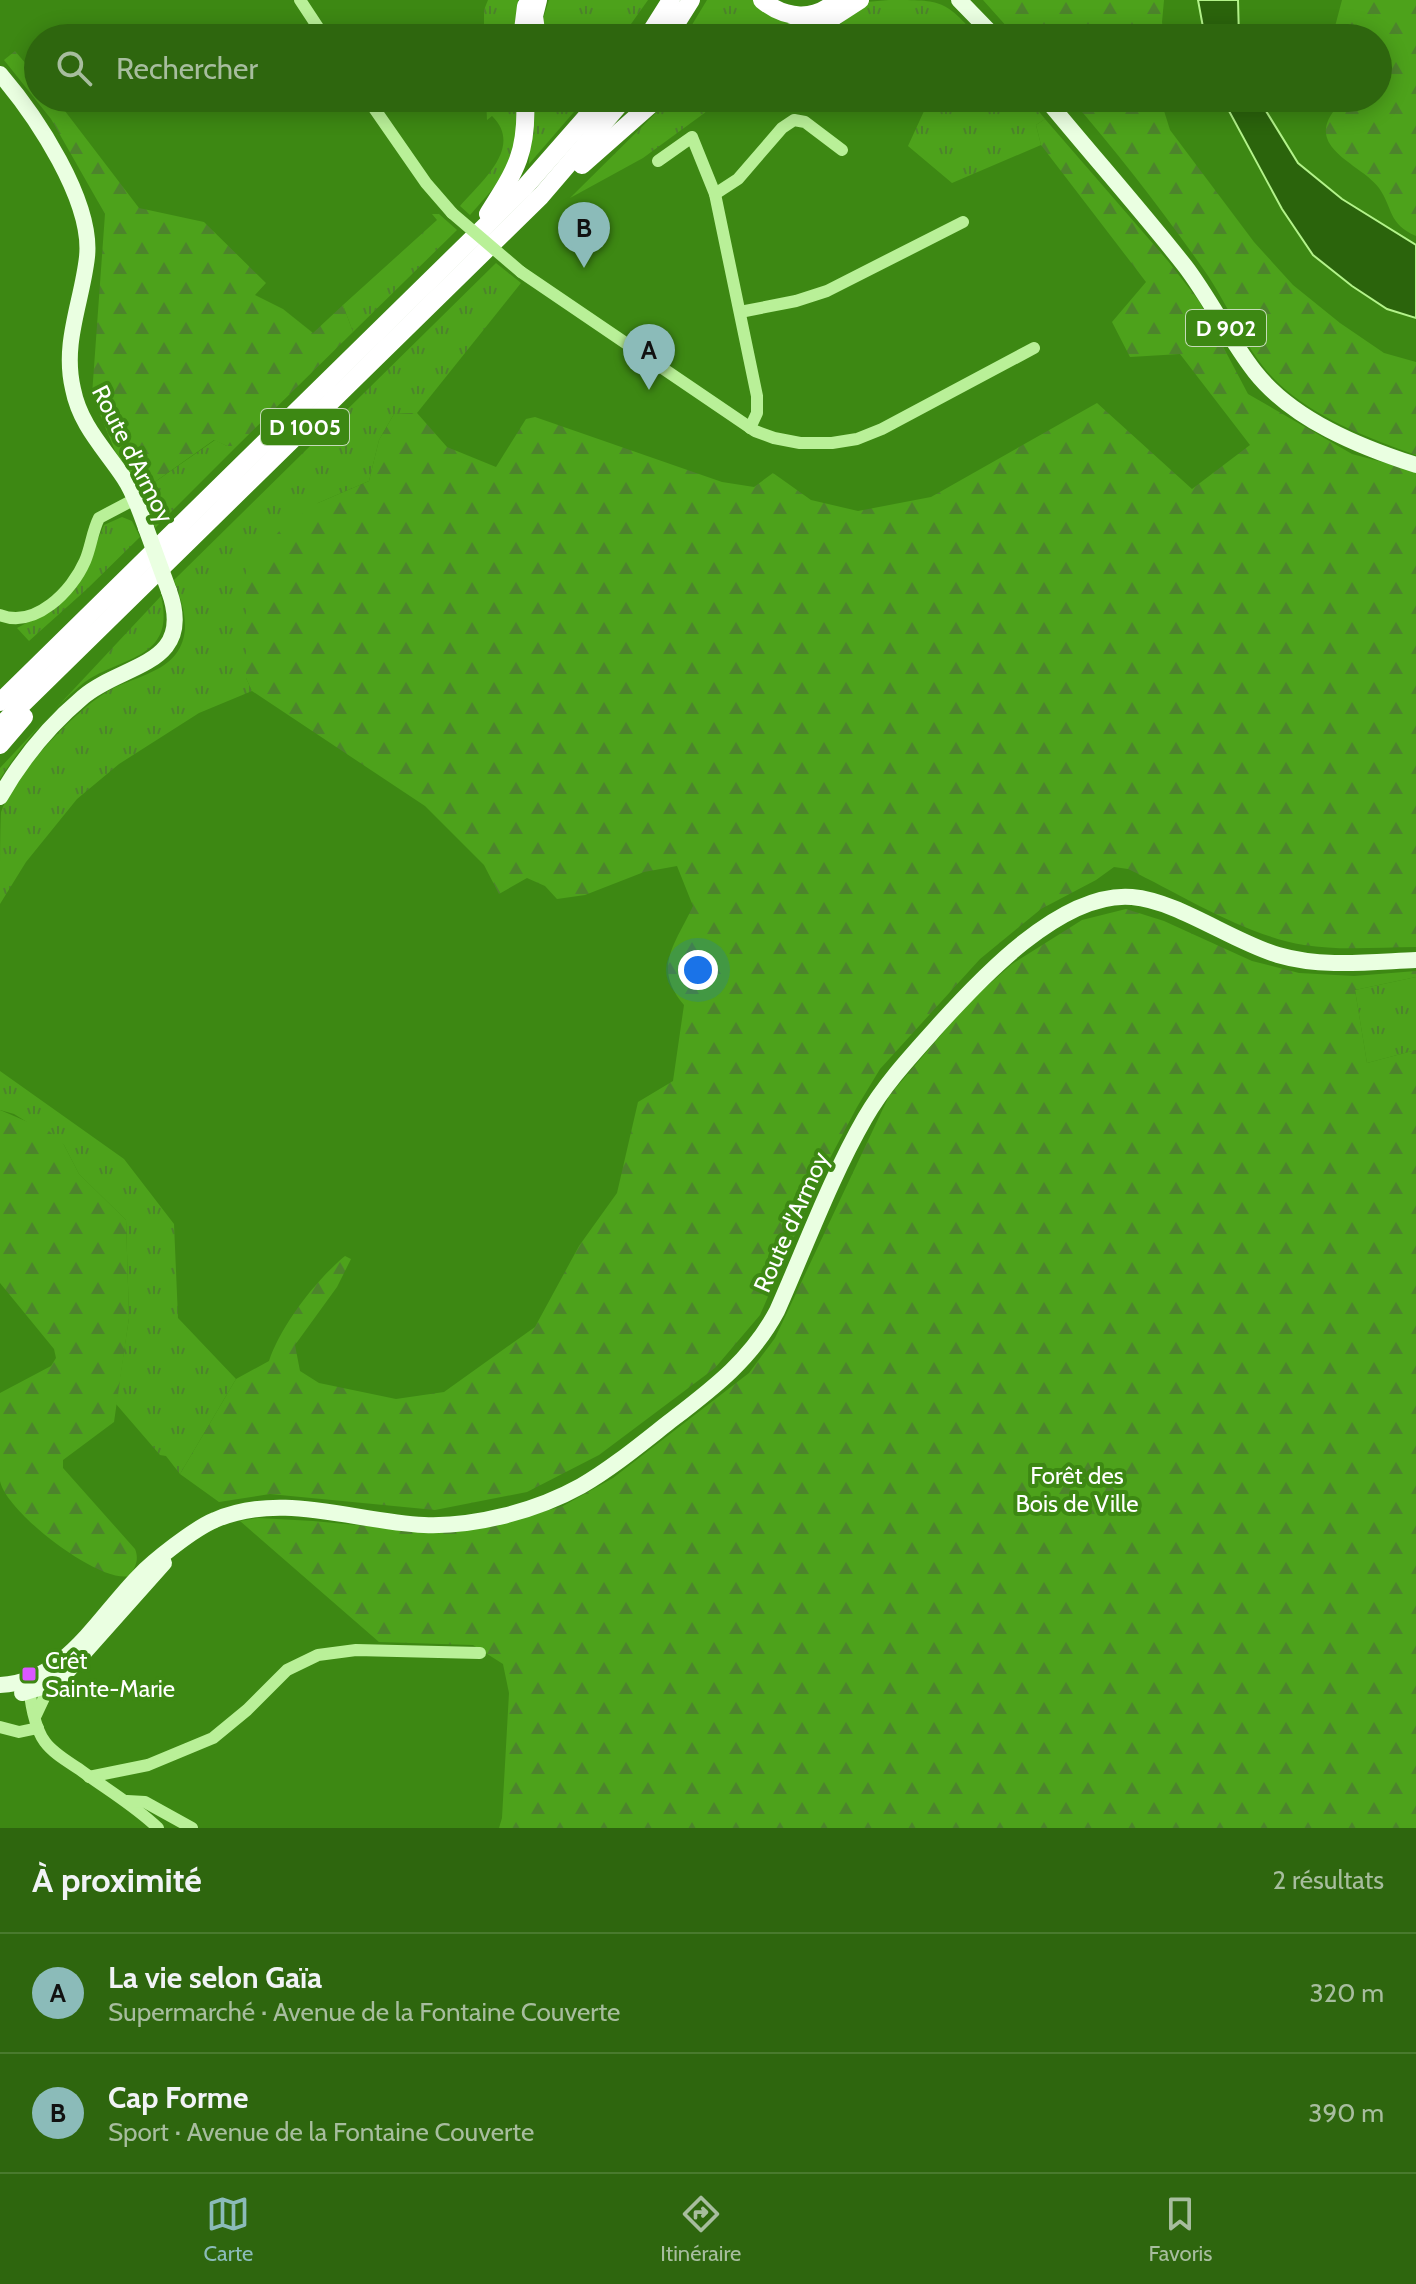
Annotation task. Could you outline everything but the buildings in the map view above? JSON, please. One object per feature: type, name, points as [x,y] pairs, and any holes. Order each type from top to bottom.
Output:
[{"type":"highway","points":[[522,24],[528,0]]},
{"type":"highway","points":[[535,24],[538,0]]},
{"type":"highway","points":[[676,24],[691,0]]},
{"type":"highway","points":[[762,0],[781,12],[806,16],[822,12],[837,0]]},
{"type":"highway","points":[[819,24],[860,0]]},
{"type":"highway","points":[[650,24],[667,6]]},
{"type":"highway","points":[[656,24],[667,6]]},
{"type":"highway","points":[[469,243],[518,163],[525,132],[525,112]]},
{"type":"highway","name":"D 1005","points":[[0,702],[469,243],[547,165],[591,112]]},
{"type":"highway","name":"D 1005","points":[[0,726],[514,222],[567,168],[613,112]]},
{"type":"highway","points":[[514,222],[642,112]]},
{"type":"highway","name":"D 1005","points":[[0,745],[95,633]]},
{"type":"highway","name":"D 1005","points":[[0,688],[69,634]]},
{"type":"main road","points":[[959,0],[982,24]]},
{"type":"main road","name":"Route d'Armoy","points":[[0,74],[24,108]]},
{"type":"main road","name":"Route d'Armoy","points":[[0,797],[24,761],[84,696],[149,663],[162,652],[175,623],[169,591],[135,499],[124,478],[90,432],[72,389],[70,342],[87,255],[86,225],[83,210],[27,112]]},
{"type":"main road","name":"D 902","points":[[1057,112],[1187,269],[1247,361],[1266,384],[1288,404],[1313,419],[1378,452],[1416,465]]},
{"type":"main road","name":"Route d'Armoy","points":[[0,1685],[35,1684],[60,1677],[158,1572],[173,1549],[205,1524],[243,1511],[288,1508],[445,1525],[490,1518],[546,1501],[599,1475],[713,1389],[752,1351],[777,1311],[864,1119],[889,1082],[996,964],[1035,934],[1086,905],[1116,897],[1143,899],[1260,949],[1307,961],[1416,960]]},
{"type":"main road","points":[[0,1694],[35,1684]]},
{"type":"street","points":[[300,0],[316,24]]},
{"type":"street","points":[[377,112],[418,172],[452,213],[521,272],[767,437],[800,443],[857,439],[882,429],[1034,348]]},
{"type":"street","points":[[715,194],[738,179],[782,128],[794,120],[805,122],[842,150]]},
{"type":"street","points":[[658,161],[692,137],[715,194],[758,404],[750,428]]},
{"type":"street","points":[[740,312],[796,301],[827,291],[963,222]]},
{"type":"street","points":[[0,615],[23,618],[45,608],[77,575],[99,518],[135,499]]},
{"type":"street","points":[[89,1777],[148,1765],[213,1738],[287,1670],[318,1655],[356,1650],[480,1653]]},
{"type":"street","points":[[35,1684],[30,1703],[51,1749],[127,1801],[158,1828]]},
{"type":"street","points":[[0,1727],[19,1732],[37,1722]]},
{"type":"street","points":[[127,1801],[145,1802],[192,1828]]},
{"type":"green space","points":[[488,0],[518,0],[515,24],[484,24]]},
{"type":"green space","points":[[549,0],[648,0],[631,24],[544,24]]},
{"type":"green space","points":[[707,0],[754,0],[793,24],[692,24]]},
{"type":"green space","points":[[983,0],[1164,0],[1162,24],[1004,24]]},
{"type":"green space","points":[[1342,0],[1416,0],[1416,236],[1400,226],[1379,188],[1331,146],[1327,136],[1327,125],[1333,112],[1392,112],[1392,24],[1336,24]]},
{"type":"green space","points":[[866,2],[932,2],[950,9],[966,24],[841,24]]},
{"type":"green space","points":[[15,51],[24,62],[24,85],[4,60]]},
{"type":"green space","points":[[45,112],[66,112],[139,208],[204,222],[266,283],[255,295],[283,309],[313,333],[343,305],[353,332],[237,446],[227,446],[214,440],[142,491],[115,451],[92,395],[105,214]]},
{"type":"green space","points":[[487,112],[517,112],[516,147],[498,183],[470,215],[460,206],[488,175],[501,152],[501,128],[492,116],[487,120]]},
{"type":"green space","points":[[531,112],[574,112],[529,164]]},
{"type":"green space","points":[[657,112],[706,112],[643,158],[570,198]]},
{"type":"green space","points":[[924,112],[1039,112],[1045,119],[1036,125],[1041,145],[952,183],[908,146]]},
{"type":"green space","points":[[1082,112],[1164,112],[1170,130],[1254,242],[1293,285],[1384,353],[1416,362],[1416,455],[1332,420],[1300,401],[1273,378],[1251,349],[1214,285],[1188,248]]},
{"type":"green space","points":[[1045,119],[1199,301],[1248,394],[1352,454],[1416,471],[1416,947],[1332,948],[1281,940],[1214,913],[1128,869],[1114,867],[1041,909],[980,959],[880,1069],[820,1177],[760,1315],[715,1368],[599,1455],[527,1492],[435,1510],[270,1494],[219,1502],[180,1474],[236,1379],[269,1361],[301,1304],[345,1256],[351,1259],[337,1287],[295,1345],[300,1371],[319,1383],[396,1399],[444,1392],[535,1327],[579,1246],[617,1193],[638,1102],[673,1081],[684,1005],[674,991],[668,967],[674,944],[693,906],[677,866],[644,872],[585,895],[557,899],[545,886],[527,878],[499,894],[484,865],[425,806],[252,691],[246,678],[246,570],[281,529],[318,503],[369,481],[379,440],[394,414],[417,413],[447,447],[496,467],[526,419],[535,417],[722,482],[754,487],[773,473],[811,500],[858,511],[931,497],[1097,403],[1192,489],[1250,445],[1180,354],[1130,357],[1112,322],[1146,282],[1041,145],[1036,125]]},
{"type":"green space","points":[[432,214],[439,214],[457,230],[353,332],[343,305],[437,220]]},
{"type":"green space","points":[[496,263],[521,283],[417,413],[394,414],[379,440],[369,481],[318,503],[246,678],[252,691],[199,713],[119,764],[77,799],[26,862],[0,904],[1,812],[32,762],[64,727],[96,699],[156,670],[172,658],[182,643],[185,625],[174,580]]},
{"type":"green space","points":[[215,440],[227,446],[237,446],[155,528],[142,491]]},
{"type":"green space","points":[[122,517],[132,521],[140,537],[29,641],[17,628],[36,618],[89,561],[104,525]]},
{"type":"green space","points":[[161,596],[164,618],[160,634],[152,646],[94,676],[48,716]]},
{"type":"green space","points":[[47,718],[17,754],[0,779],[0,768]]},
{"type":"green space","name":"Forêt des Bois de Ville","points":[[1126,909],[1164,921],[1252,961],[1299,973],[1354,976],[1416,971],[1416,977],[1355,990],[1367,1063],[1416,1050],[1416,1828],[499,1828],[509,1693],[503,1664],[473,1645],[379,1642],[240,1521],[258,1518],[313,1521],[431,1532],[491,1527],[563,1506],[613,1478],[749,1373],[775,1338],[889,1096],[968,1003],[1012,964],[1082,920]]},
{"type":"green space","points":[[1416,977],[1416,1050],[1367,1063],[1355,990]]},
{"type":"green space","points":[[0,1071],[124,1159],[174,1224],[178,1318],[236,1379],[180,1474],[116,1404],[129,1318],[126,1220],[79,1174],[64,1145],[14,1114],[0,1110]]},
{"type":"green space","points":[[0,1110],[49,1131],[64,1145],[79,1174],[126,1220],[129,1318],[114,1422],[63,1460],[63,1468],[135,1549],[136,1562],[130,1576],[97,1569],[56,1543],[18,1510],[0,1481],[0,1393],[51,1366],[56,1358],[54,1349],[0,1283]]},
{"type":"shaded area","points":[[1198,0],[1238,0],[1239,24],[1202,24]]},
{"type":"shaded area","points":[[1230,112],[1267,112],[1298,163],[1342,199],[1416,245],[1416,318],[1387,309],[1313,255],[1282,209]]},
{"type":"place","name":"Cap Forme","points":[[584,268]]},
{"type":"place","name":"La vie selon Gaïa","points":[[649,390]]},
{"type":"place","name":"Crêt Sainte-Marie","points":[[29,1674]]}]
